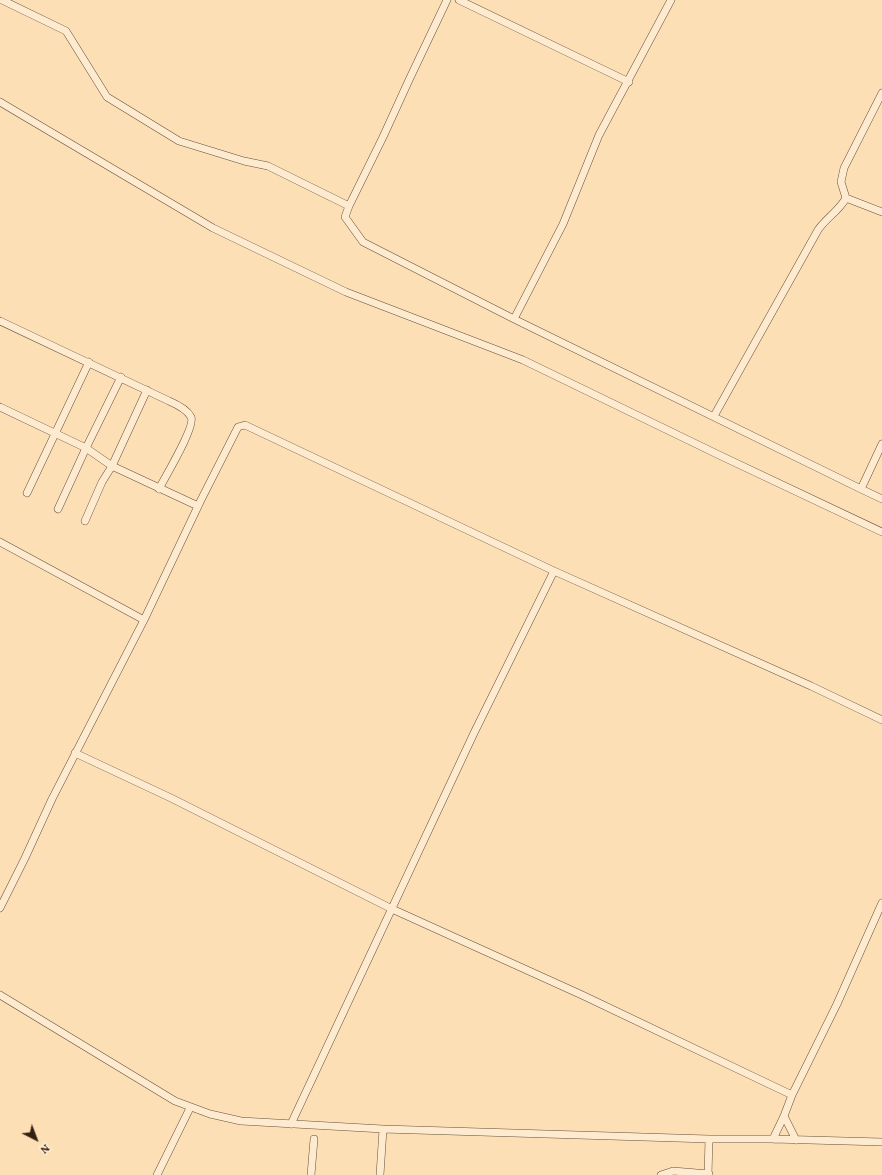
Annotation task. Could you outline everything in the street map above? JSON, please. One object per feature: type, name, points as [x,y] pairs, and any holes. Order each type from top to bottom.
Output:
[{"type":"street","points":[[2,0],[66,31],[107,97],[179,141],[244,162],[268,166],[349,206]]},
{"type":"street","points":[[447,0],[345,217],[364,242],[514,319],[882,499]]},
{"type":"street","points":[[459,0],[628,82]]},
{"type":"street","points":[[514,319],[563,224],[602,130],[671,0]]},
{"type":"street","points":[[714,416],[818,230],[823,222],[843,204],[846,198],[841,182],[844,168],[882,93]]},
{"type":"street","points":[[0,102],[213,228],[346,292],[523,360],[882,532]]},
{"type":"street","points":[[846,198],[882,212]]},
{"type":"street","points":[[0,321],[121,377],[183,408],[191,416],[192,424],[159,489]]},
{"type":"street","points":[[27,493],[89,362]]},
{"type":"street","points":[[58,509],[121,377]]},
{"type":"street","points":[[84,521],[102,482],[112,466],[147,390]]},
{"type":"street","points":[[1,408],[86,448],[112,466],[198,506]]},
{"type":"street","points":[[0,908],[75,753],[144,620],[198,506],[238,427],[242,425],[245,425],[554,571],[811,686],[882,720]]},
{"type":"street","points":[[861,489],[882,444]]},
{"type":"street","points":[[0,542],[144,620]]},
{"type":"street","points":[[290,1124],[474,733],[554,571]]},
{"type":"street","points":[[75,753],[171,798],[392,909],[582,995],[792,1095]]},
{"type":"street","points":[[774,1139],[792,1095],[837,1004],[882,903]]},
{"type":"street","points":[[0,995],[175,1101],[190,1108],[241,1121],[383,1129],[708,1139],[882,1142]]},
{"type":"street","points":[[157,1175],[190,1108]]},
{"type":"street","points":[[784,1116],[796,1140]]},
{"type":"street","points":[[380,1175],[383,1129]]},
{"type":"street","points":[[311,1175],[314,1139]]},
{"type":"street","points":[[661,1175],[673,1170],[708,1174],[708,1139]]}]
